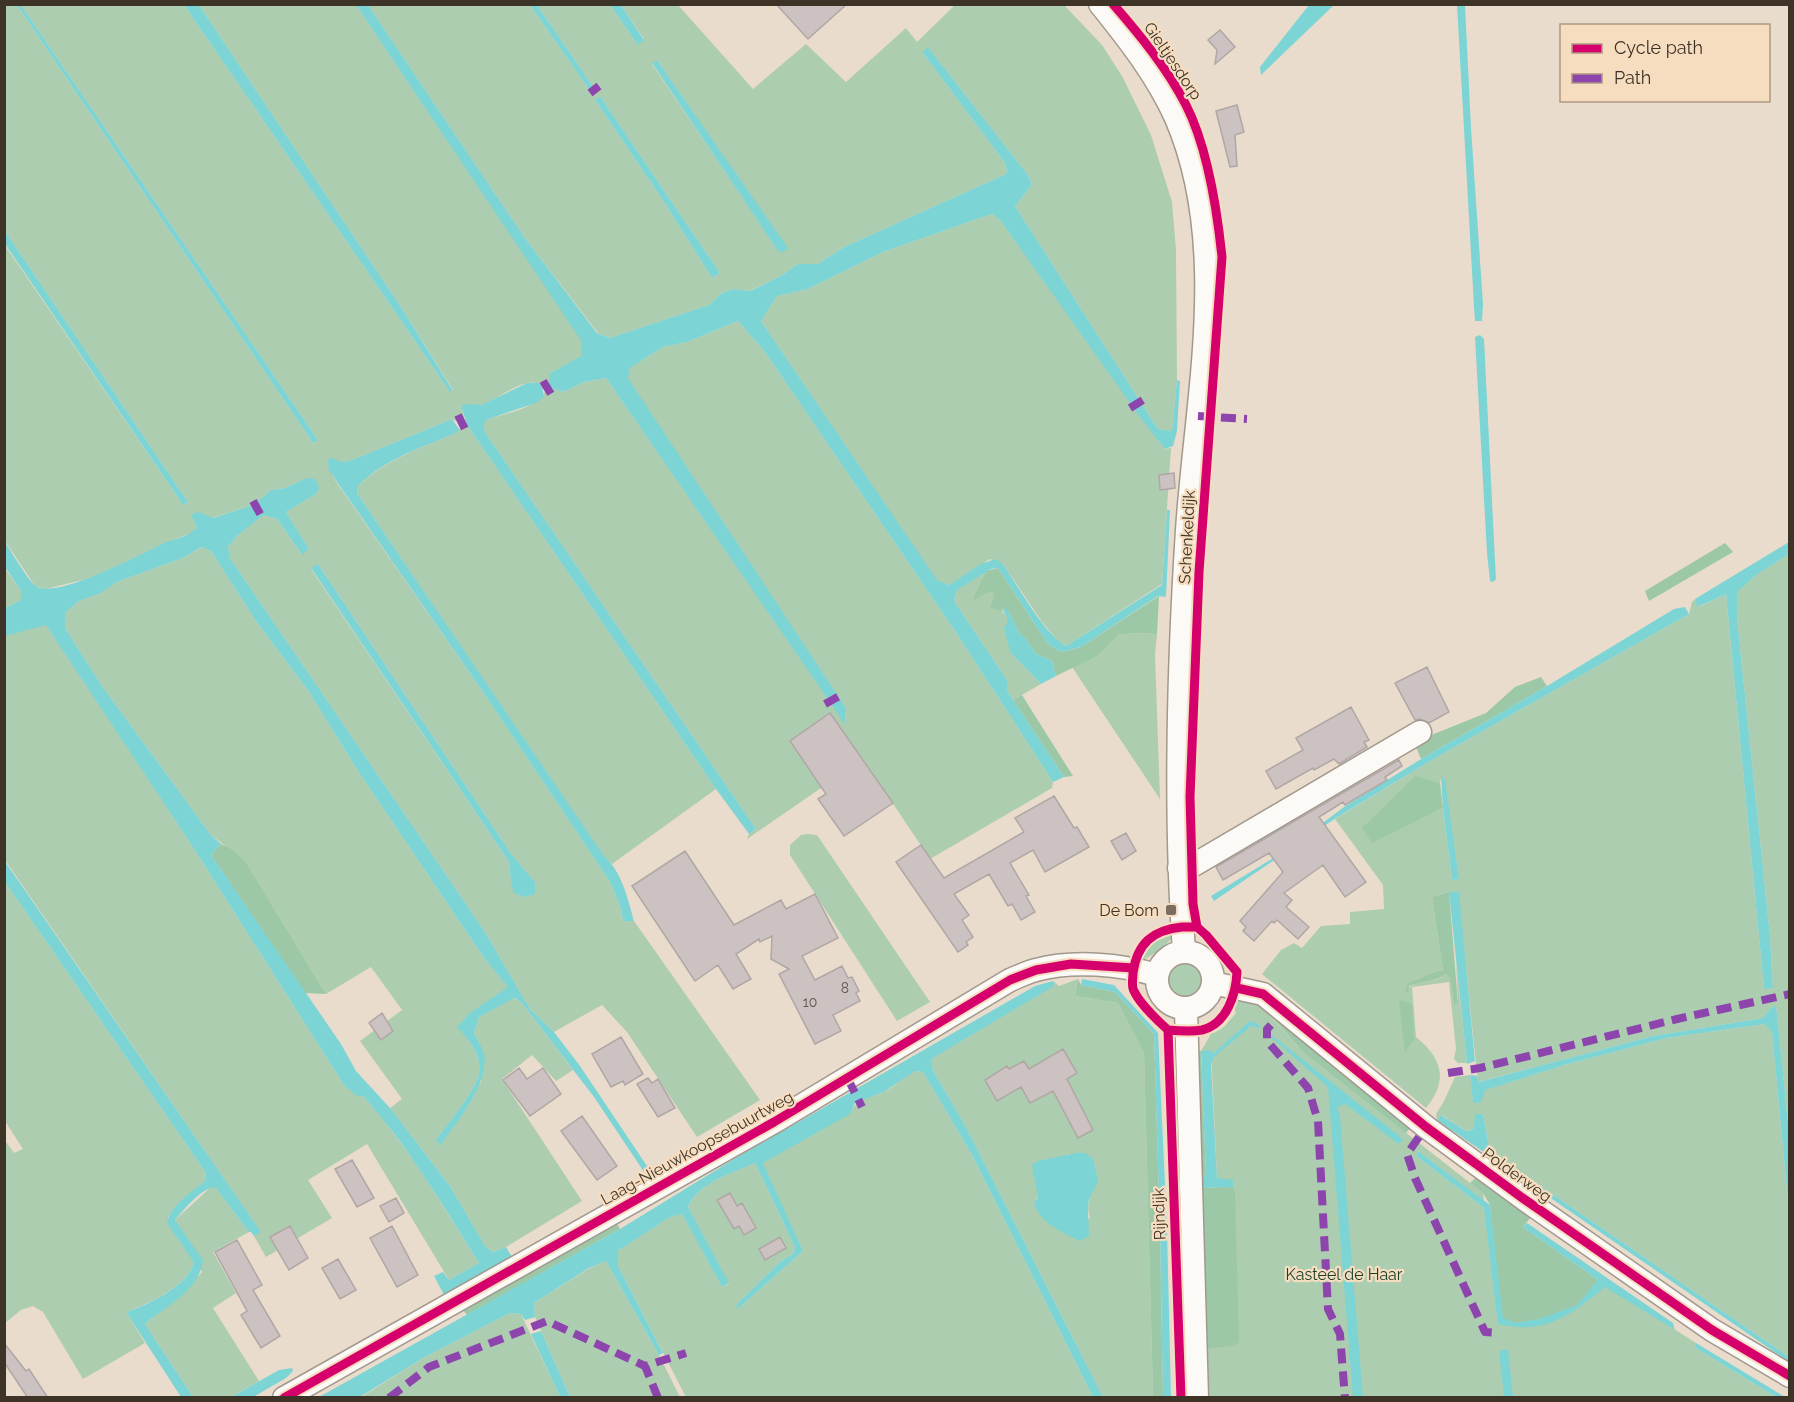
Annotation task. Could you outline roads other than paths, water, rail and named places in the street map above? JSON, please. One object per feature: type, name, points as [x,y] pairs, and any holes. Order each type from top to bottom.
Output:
[{"type":"street","name":"Gieltjesdorp","points":[[1100,4],[1137,49],[1172,110],[1188,155],[1202,214]]},
{"type":"street","name":"Schenkeldijk","points":[[1179,868],[1179,718],[1187,530],[1203,360],[1206,294],[1202,214]]},
{"type":"street","points":[[1184,951],[1179,868],[1192,867],[1420,732]]},
{"type":"street","points":[[1184,951],[1201,956],[1212,969],[1213,983],[1209,996],[1198,1005],[1186,1009],[1174,1006],[1163,998],[1156,984],[1160,964],[1172,954],[1184,951]]},
{"type":"street","name":"Laag-Nieuwkoopsebuurtweg","points":[[284,1398],[774,1122],[1010,980],[1036,970],[1071,964],[1134,968],[1156,975]]},
{"type":"street","name":"Polderweg","points":[[1213,983],[1263,994],[1426,1127],[1524,1199],[1712,1330],[1790,1376]]},
{"type":"street","name":"Rijndijk","points":[[1186,1009],[1197,1398]]},
{"type":"water","points":[[17,5],[21,5],[318,440],[313,443]]},
{"type":"water","points":[[184,5],[199,5],[403,310],[453,391],[450,392]]},
{"type":"water","points":[[356,5],[368,5],[525,238],[597,333],[610,338],[709,305],[722,293],[733,289],[750,291],[798,264],[818,264],[844,247],[1004,175],[1007,172],[1005,163],[922,52],[928,47],[1028,175],[1032,185],[1015,206],[1158,429],[1172,431],[1177,380],[1180,381],[1177,431],[1173,446],[1165,449],[1142,420],[1000,220],[992,214],[883,252],[808,289],[777,296],[761,321],[937,580],[949,585],[981,564],[995,559],[1003,564],[1049,631],[1066,646],[1162,585],[1167,510],[1170,510],[1166,597],[1158,596],[1081,647],[1061,652],[1048,644],[998,568],[991,569],[957,590],[954,601],[1007,680],[1007,690],[1064,777],[1053,782],[957,634],[765,352],[738,321],[687,342],[663,347],[630,368],[628,378],[846,708],[845,724],[606,378],[584,382],[563,392],[551,388],[549,374],[581,356],[582,342]]},
{"type":"water","points":[[530,5],[537,5],[592,85],[591,88],[588,88]]},
{"type":"water","points":[[610,5],[621,5],[644,40],[638,45]]},
{"type":"water","points":[[1309,5],[1334,5],[1261,75],[1260,67]]},
{"type":"water","points":[[1457,5],[1465,5],[1483,304],[1482,321],[1475,321]]},
{"type":"water","points":[[657,60],[788,248],[783,252],[778,251],[652,63]]},
{"type":"water","points":[[600,96],[720,273],[712,278],[595,100]]},
{"type":"water","points":[[5,231],[188,502],[183,505],[5,244]]},
{"type":"water","points":[[1480,335],[1484,339],[1496,579],[1493,582],[1490,581],[1487,553],[1475,337]]},
{"type":"water","points":[[527,383],[538,383],[542,386],[544,397],[536,403],[488,419],[483,424],[485,432],[756,829],[749,834],[467,425],[461,406],[481,405]]},
{"type":"water","points":[[452,419],[459,429],[458,432],[405,454],[380,468],[358,486],[357,493],[610,862],[624,886],[634,921],[623,921],[621,909],[610,882],[487,698],[333,474],[329,472],[328,461],[331,458],[343,462],[352,460]]},
{"type":"water","points":[[304,479],[316,480],[319,488],[316,494],[286,512],[309,549],[302,555],[277,519],[264,515],[237,536],[228,547],[230,558],[485,932],[530,1009],[554,1032],[580,1066],[649,1169],[644,1172],[594,1097],[521,1002],[514,998],[479,1017],[474,1033],[484,1054],[482,1077],[463,1114],[440,1146],[436,1140],[467,1098],[479,1073],[476,1054],[470,1042],[457,1027],[470,1013],[508,987],[484,958],[358,771],[309,692],[258,624],[211,551],[202,547],[183,558],[117,582],[101,593],[79,601],[65,613],[65,628],[102,686],[211,835],[221,844],[211,855],[341,1044],[356,1071],[390,1108],[450,1186],[485,1246],[493,1252],[506,1247],[512,1257],[444,1295],[434,1276],[443,1272],[449,1280],[479,1263],[425,1177],[380,1115],[363,1096],[357,1096],[344,1085],[196,852],[46,625],[5,636],[5,608],[21,600],[21,591],[5,567],[4,541],[36,586],[47,589],[62,587],[100,574],[190,533],[197,527],[191,515],[198,512],[213,518],[253,505],[271,490],[285,488]]},
{"type":"water","points":[[1789,542],[1789,554],[1755,576],[1737,592],[1737,618],[1770,935],[1773,988],[1764,989],[1726,594],[1698,607],[1695,599]]},
{"type":"water","points":[[318,564],[512,855],[535,882],[535,894],[525,897],[514,893],[509,862],[311,568]]},
{"type":"water","points":[[1002,606],[1009,612],[1020,634],[1035,653],[1052,661],[1056,676],[1041,684],[1010,652],[1004,628],[1007,620]]},
{"type":"water","points":[[1685,607],[1689,614],[1432,760],[1336,818],[1214,901],[1211,896],[1288,849],[1344,807],[1674,609]]},
{"type":"water","points":[[1441,776],[1445,780],[1459,879],[1452,880],[1443,808]]},
{"type":"water","points":[[4,860],[261,1232],[254,1236],[249,1232],[215,1187],[198,1195],[175,1220],[203,1260],[201,1271],[189,1289],[145,1324],[193,1397],[181,1397],[126,1312],[167,1293],[185,1278],[191,1269],[193,1261],[167,1223],[172,1210],[205,1181],[206,1173],[5,882]]},
{"type":"water","points":[[1449,892],[1459,892],[1475,1061],[1467,1064]]},
{"type":"water","points":[[1082,979],[1114,985],[1158,1033],[1167,1229],[1171,1397],[1163,1397],[1154,1034],[1115,992],[1081,985]]},
{"type":"water","points":[[1053,981],[1054,986],[931,1059],[933,1070],[967,1129],[1103,1397],[1093,1397],[972,1155],[923,1072],[915,1071],[884,1092],[855,1103],[850,1114],[763,1163],[803,1251],[739,1308],[736,1308],[738,1303],[781,1261],[793,1254],[795,1247],[755,1163],[708,1185],[699,1191],[688,1207],[729,1283],[722,1287],[682,1214],[670,1217],[618,1251],[618,1266],[663,1353],[659,1355],[606,1261],[589,1268],[534,1303],[535,1317],[525,1320],[521,1314],[510,1313],[423,1358],[360,1397],[319,1397],[620,1229],[734,1159],[1035,986]]},
{"type":"water","points":[[1776,1005],[1789,1132],[1789,1212],[1772,1032],[1765,1024],[1667,1038],[1568,1064],[1485,1090],[1481,1102],[1473,1103],[1470,1075],[1477,1076],[1479,1082],[1653,1036],[1763,1018]]},
{"type":"water","points":[[1250,1021],[1260,1025],[1259,1028],[1251,1026],[1214,1057],[1211,1064],[1217,1178],[1233,1180],[1233,1187],[1199,1188],[1199,1176],[1206,1175],[1201,1051],[1209,1050],[1214,1053]]},
{"type":"water","points":[[1273,1036],[1403,1139],[1399,1144],[1345,1104],[1337,1107],[1340,1116],[1363,1397],[1353,1397],[1328,1087],[1271,1037]]},
{"type":"water","points":[[1475,1114],[1483,1114],[1489,1146],[1487,1149],[1789,1357],[1789,1362],[1437,1120],[1441,1115],[1469,1131],[1474,1128]]},
{"type":"water","points":[[1418,1151],[1490,1205],[1503,1318],[1515,1323],[1539,1319],[1577,1305],[1598,1280],[1523,1227],[1527,1223],[1673,1323],[1675,1330],[1605,1287],[1580,1307],[1543,1325],[1515,1327],[1498,1324],[1484,1208],[1416,1156]]},
{"type":"water","points":[[1085,1153],[1093,1159],[1098,1181],[1089,1200],[1089,1236],[1080,1241],[1052,1226],[1036,1209],[1034,1202],[1038,1197],[1032,1165],[1038,1161]]},
{"type":"water","points":[[541,1331],[570,1397],[560,1397],[531,1334]]},
{"type":"water","points":[[1696,1343],[1785,1397],[1776,1397],[1694,1347]]},
{"type":"water","points":[[1508,1349],[1513,1397],[1504,1397],[1499,1351]]},
{"type":"water","points":[[292,1368],[293,1371],[286,1378],[253,1397],[231,1397],[279,1370]]},
{"type":"place","name":"De Bom","points":[[1171,910]]},
{"type":"park label","name":"Kasteel de Haar","points":[[1344,1274]]}]
